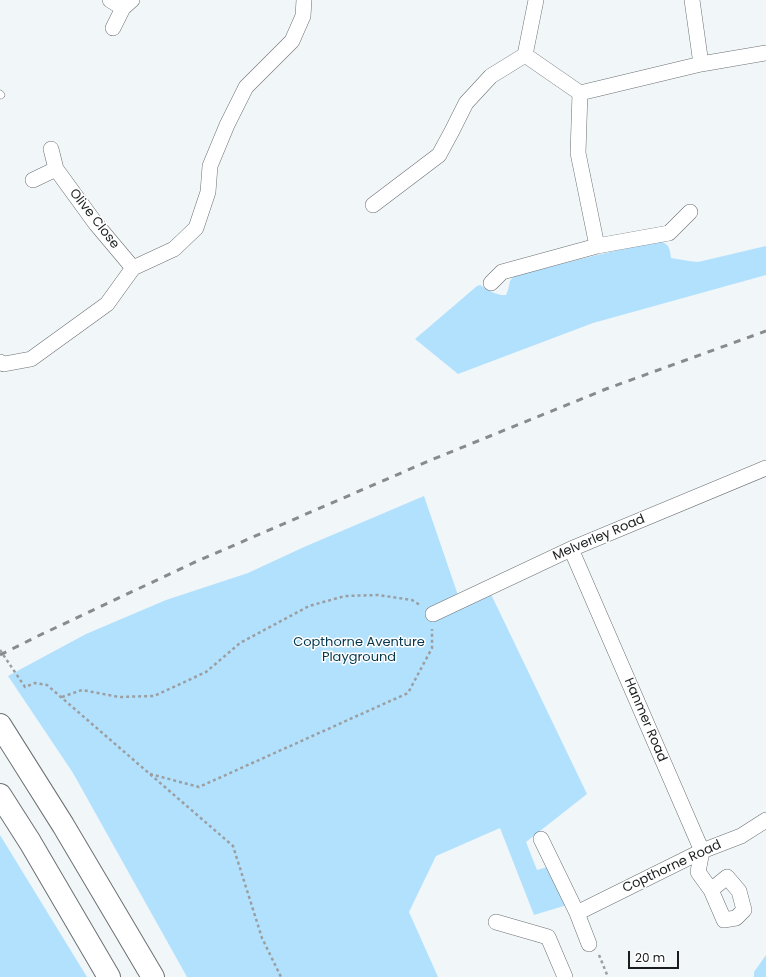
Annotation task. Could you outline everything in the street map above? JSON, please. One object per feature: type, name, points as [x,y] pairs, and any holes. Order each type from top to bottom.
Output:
[{"type":"highway","points":[[0,725],[63,825],[153,977]]},
{"type":"highway","points":[[0,795],[30,842],[109,977]]},
{"type":"street","points":[[110,0],[128,4],[113,28]]},
{"type":"street","points":[[0,362],[4,364],[31,360],[107,304],[133,268],[174,249],[196,228],[208,192],[210,166],[227,125],[246,87],[292,41],[304,16],[304,0]]},
{"type":"street","points":[[373,205],[439,156],[466,103],[491,76],[525,55],[536,0]]},
{"type":"street","points":[[692,0],[701,64]]},
{"type":"street","points":[[525,55],[580,93],[701,64],[766,53]]},
{"type":"street","points":[[580,93],[578,153],[596,246]]},
{"type":"street","name":"Olive Close","points":[[51,149],[56,169],[96,224],[133,268]]},
{"type":"street","points":[[33,180],[56,169]]},
{"type":"street","points":[[491,283],[502,272],[596,246],[669,233],[690,212]]},
{"type":"street","name":"Melverley Road","points":[[433,614],[571,549],[766,468]]},
{"type":"street","name":"Hanmer Road","points":[[571,549],[702,851]]},
{"type":"street","name":"Copthorne Road","points":[[578,913],[702,851],[741,836],[766,820]]},
{"type":"street","points":[[541,839],[578,913],[588,944]]},
{"type":"street","points":[[702,851],[698,872],[711,890]]},
{"type":"street","points":[[496,922],[548,937],[566,977]]},
{"type":"path","points":[[62,698],[82,690],[120,697],[154,696],[206,672],[240,643],[310,606],[346,596],[378,596],[412,600],[433,614]]},
{"type":"path","points":[[150,774],[199,788],[408,693],[432,648]]},
{"type":"path","points":[[0,650],[25,687],[35,683],[47,685],[233,846],[262,938],[281,977]]},
{"type":"path","points":[[588,944],[596,947],[608,977]]},
{"type":"green space","points":[[658,241],[663,242],[668,246],[671,258],[698,262],[766,246],[766,275],[593,323],[458,374],[415,339],[477,286],[480,285],[494,293],[506,295],[510,281],[518,273],[538,270]]},
{"type":"green space","name":"Copthorne Aventure Playground","points":[[424,496],[460,601],[488,588],[587,794],[526,842],[537,870],[554,865],[567,905],[534,915],[500,828],[436,856],[409,912],[438,977],[187,977],[73,773],[8,676],[86,634],[166,600],[248,573],[304,547]]},
{"type":"green space","points":[[0,835],[87,977],[0,977]]},
{"type":"green space","points":[[766,955],[766,977],[754,977],[754,972]]},
{"type":"railway","points":[[0,655],[193,563],[431,460],[606,389],[766,331]]}]
